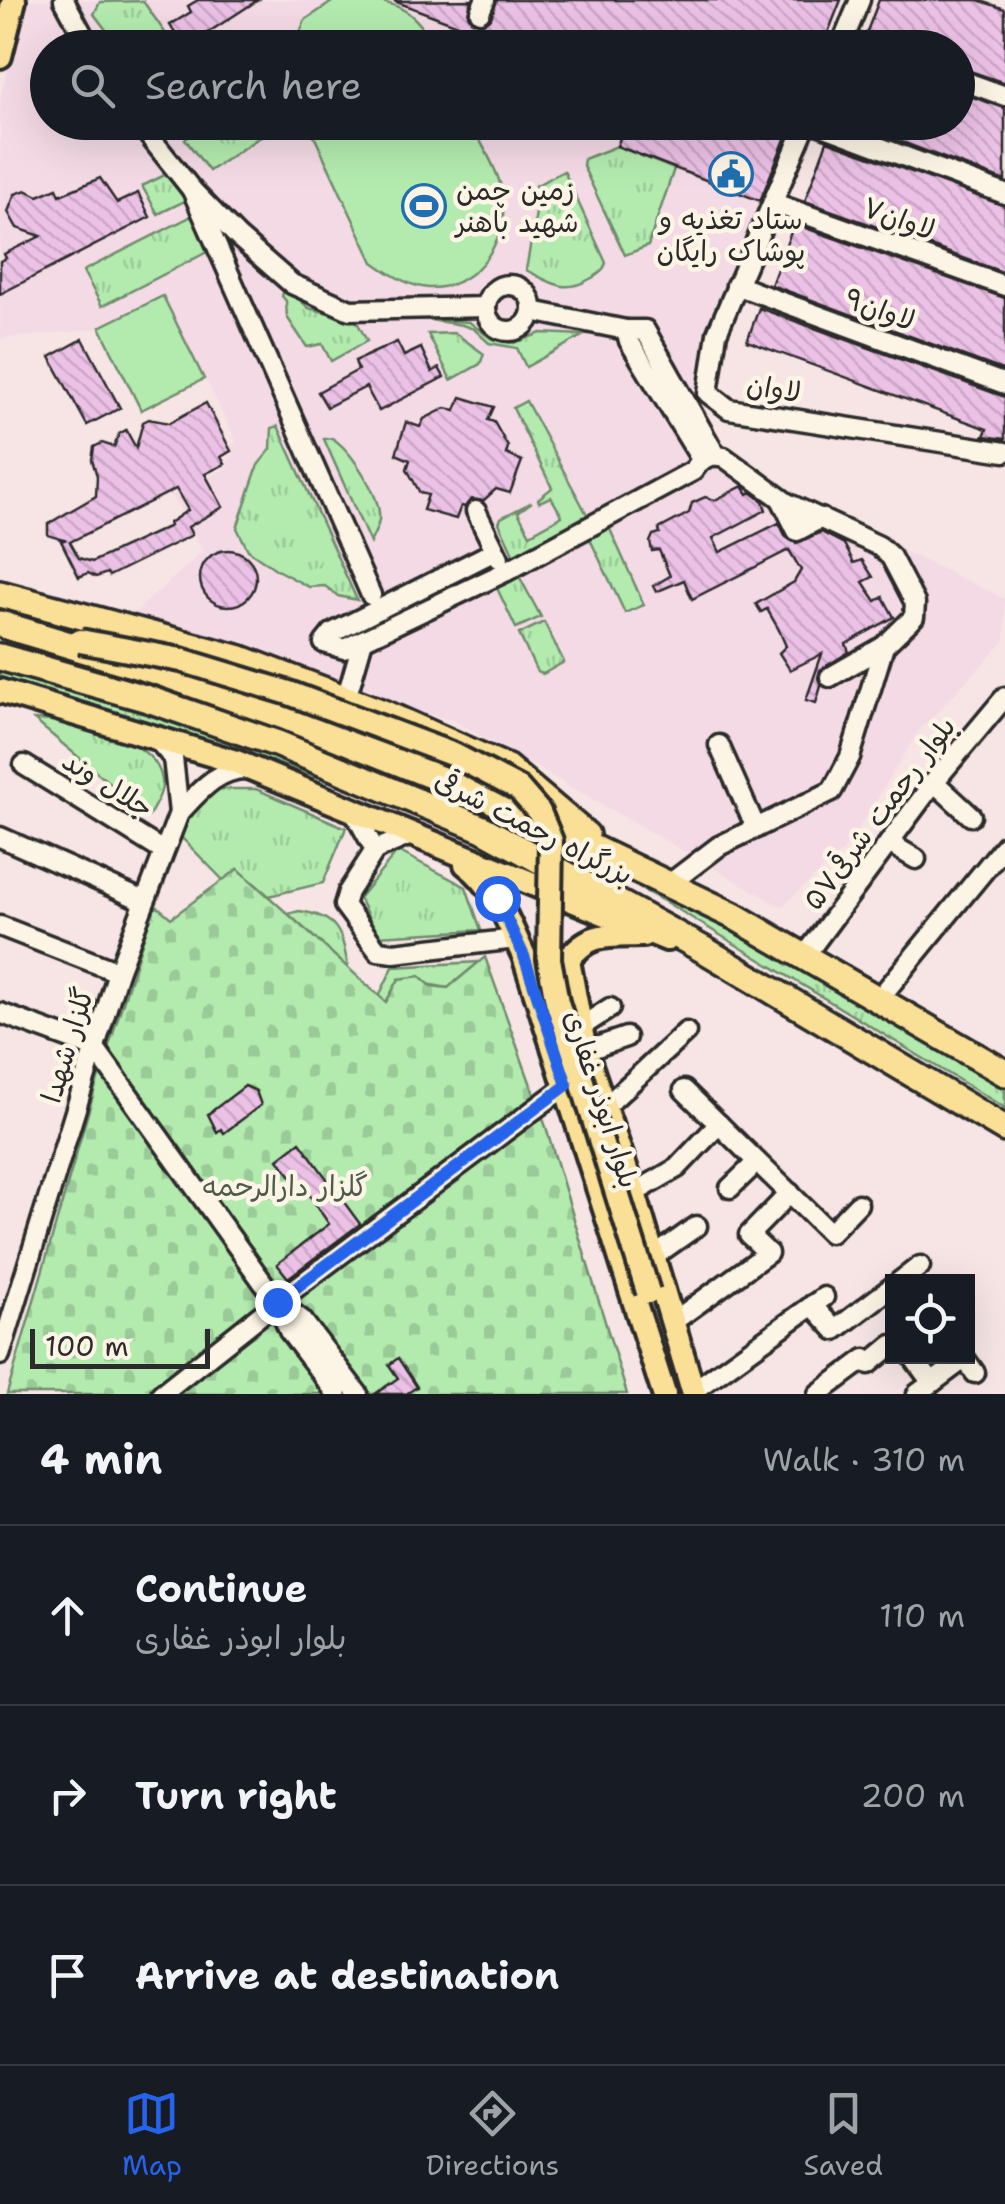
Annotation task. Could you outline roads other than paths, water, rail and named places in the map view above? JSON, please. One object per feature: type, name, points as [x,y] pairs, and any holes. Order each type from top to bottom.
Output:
[{"type":"highway","points":[[0,594],[241,659],[471,749],[507,768],[622,862]]},
{"type":"highway","name":"بزرگراه رحمت شرقی","points":[[11,628],[159,672],[284,716],[490,799],[734,916],[1005,1073]]},
{"type":"highway","name":"بزرگراه رحمت شرقی","points":[[0,657],[148,698],[278,744],[483,829],[708,952],[1005,1129]]},
{"type":"main road","points":[[0,56],[14,0]]},
{"type":"main road","points":[[11,628],[208,666],[289,692],[488,770],[518,788],[543,820],[551,842],[550,959],[557,1002],[648,1292],[673,1318]]},
{"type":"main road","points":[[0,691],[151,734],[254,769],[655,935],[708,952]]},
{"type":"main road","name":"بلوار ابوذر غفاری","points":[[443,848],[481,875],[497,898],[520,948],[664,1394]]},
{"type":"main road","points":[[520,948],[540,935],[550,934],[568,937],[575,951],[581,943],[602,936],[655,935]]},
{"type":"main road","name":"بلوار ابوذر غفاری","points":[[575,951],[568,960],[582,1040],[634,1193],[693,1392]]},
{"type":"street","points":[[64,0],[80,30]]},
{"type":"street","points":[[847,30],[860,0]]},
{"type":"street","points":[[975,85],[1005,96]]},
{"type":"street","points":[[152,140],[192,190],[292,284],[350,310],[486,306]]},
{"type":"street","name":"لاوان","points":[[802,140],[716,333],[708,392],[729,409],[1005,452]]},
{"type":"street","points":[[859,140],[1005,194]]},
{"type":"street","points":[[192,190],[371,595]]},
{"type":"street","name":"۷لاوان","points":[[774,203],[1005,286]]},
{"type":"street","points":[[227,271],[238,237]]},
{"type":"street","name":"۹لاوان","points":[[736,285],[1005,384]]},
{"type":"street","points":[[511,286],[524,291],[532,312],[524,325],[502,330],[490,321],[486,306],[492,293],[511,286]]},
{"type":"street","points":[[532,312],[626,330],[646,330],[708,457]]},
{"type":"street","points":[[495,551],[332,634],[324,643],[344,649],[506,572],[693,471],[708,457],[724,457],[780,498],[879,546],[881,552],[891,557],[915,604],[914,617],[884,646],[830,677]]},
{"type":"street","points":[[476,511],[506,572]]},
{"type":"street","points":[[346,699],[363,640]]},
{"type":"street","points":[[668,884],[699,859],[832,791],[850,757],[884,646]]},
{"type":"street","name":"۵۷بلوار رحمت شرقی","points":[[804,956],[934,782],[1002,700]]},
{"type":"street","name":"گلزار شهدا","points":[[151,734],[174,758],[179,814]]},
{"type":"street","points":[[719,745],[756,828]]},
{"type":"street","name":"جلال وند","points":[[24,765],[164,851]]},
{"type":"street","name":"گلزار شهدا","points":[[2,1348],[118,972],[179,814],[214,779],[235,768],[254,769]]},
{"type":"street","points":[[934,782],[972,816]]},
{"type":"street","points":[[353,810],[375,850]]},
{"type":"street","points":[[411,835],[375,850],[344,905],[378,950],[394,953],[520,948]]},
{"type":"street","points":[[0,837],[144,901]]},
{"type":"street","points":[[889,843],[916,859]]},
{"type":"street","points":[[878,1000],[1005,845]]},
{"type":"street","points":[[0,926],[118,972]]},
{"type":"street","points":[[582,1040],[610,1008]]},
{"type":"street","points":[[0,1014],[95,1048],[277,1302],[289,1330],[337,1394]]},
{"type":"street","points":[[606,1106],[686,1032]]},
{"type":"street","points":[[582,1040],[626,1037]]},
{"type":"street","points":[[161,1394],[567,1085]]},
{"type":"street","points":[[684,1090],[830,1233],[858,1204]]},
{"type":"street","points":[[634,1193],[678,1168],[719,1124]]},
{"type":"street","points":[[730,1188],[758,1162]]},
{"type":"street","points":[[673,1318],[768,1253],[749,1235],[790,1194]]},
{"type":"street","points":[[653,1257],[698,1226]]},
{"type":"street","points":[[910,1274],[920,1266]]},
{"type":"street","points":[[693,1392],[818,1301],[834,1330],[885,1291]]},
{"type":"street","points":[[277,1302],[302,1320],[358,1394]]},
{"type":"street","points":[[818,1394],[865,1359],[868,1364],[885,1351]]},
{"type":"street","points":[[916,1364],[925,1388],[965,1364]]},
{"type":"place","name":"ستاد تغذیه و پوشاک رایگان","points":[[731,174]]},
{"type":"place","name":"زمین چمن شهید باهنر","points":[[424,206]]},
{"type":"park label","name":"گلزار دارالرحمه","points":[[285,1186]]}]
